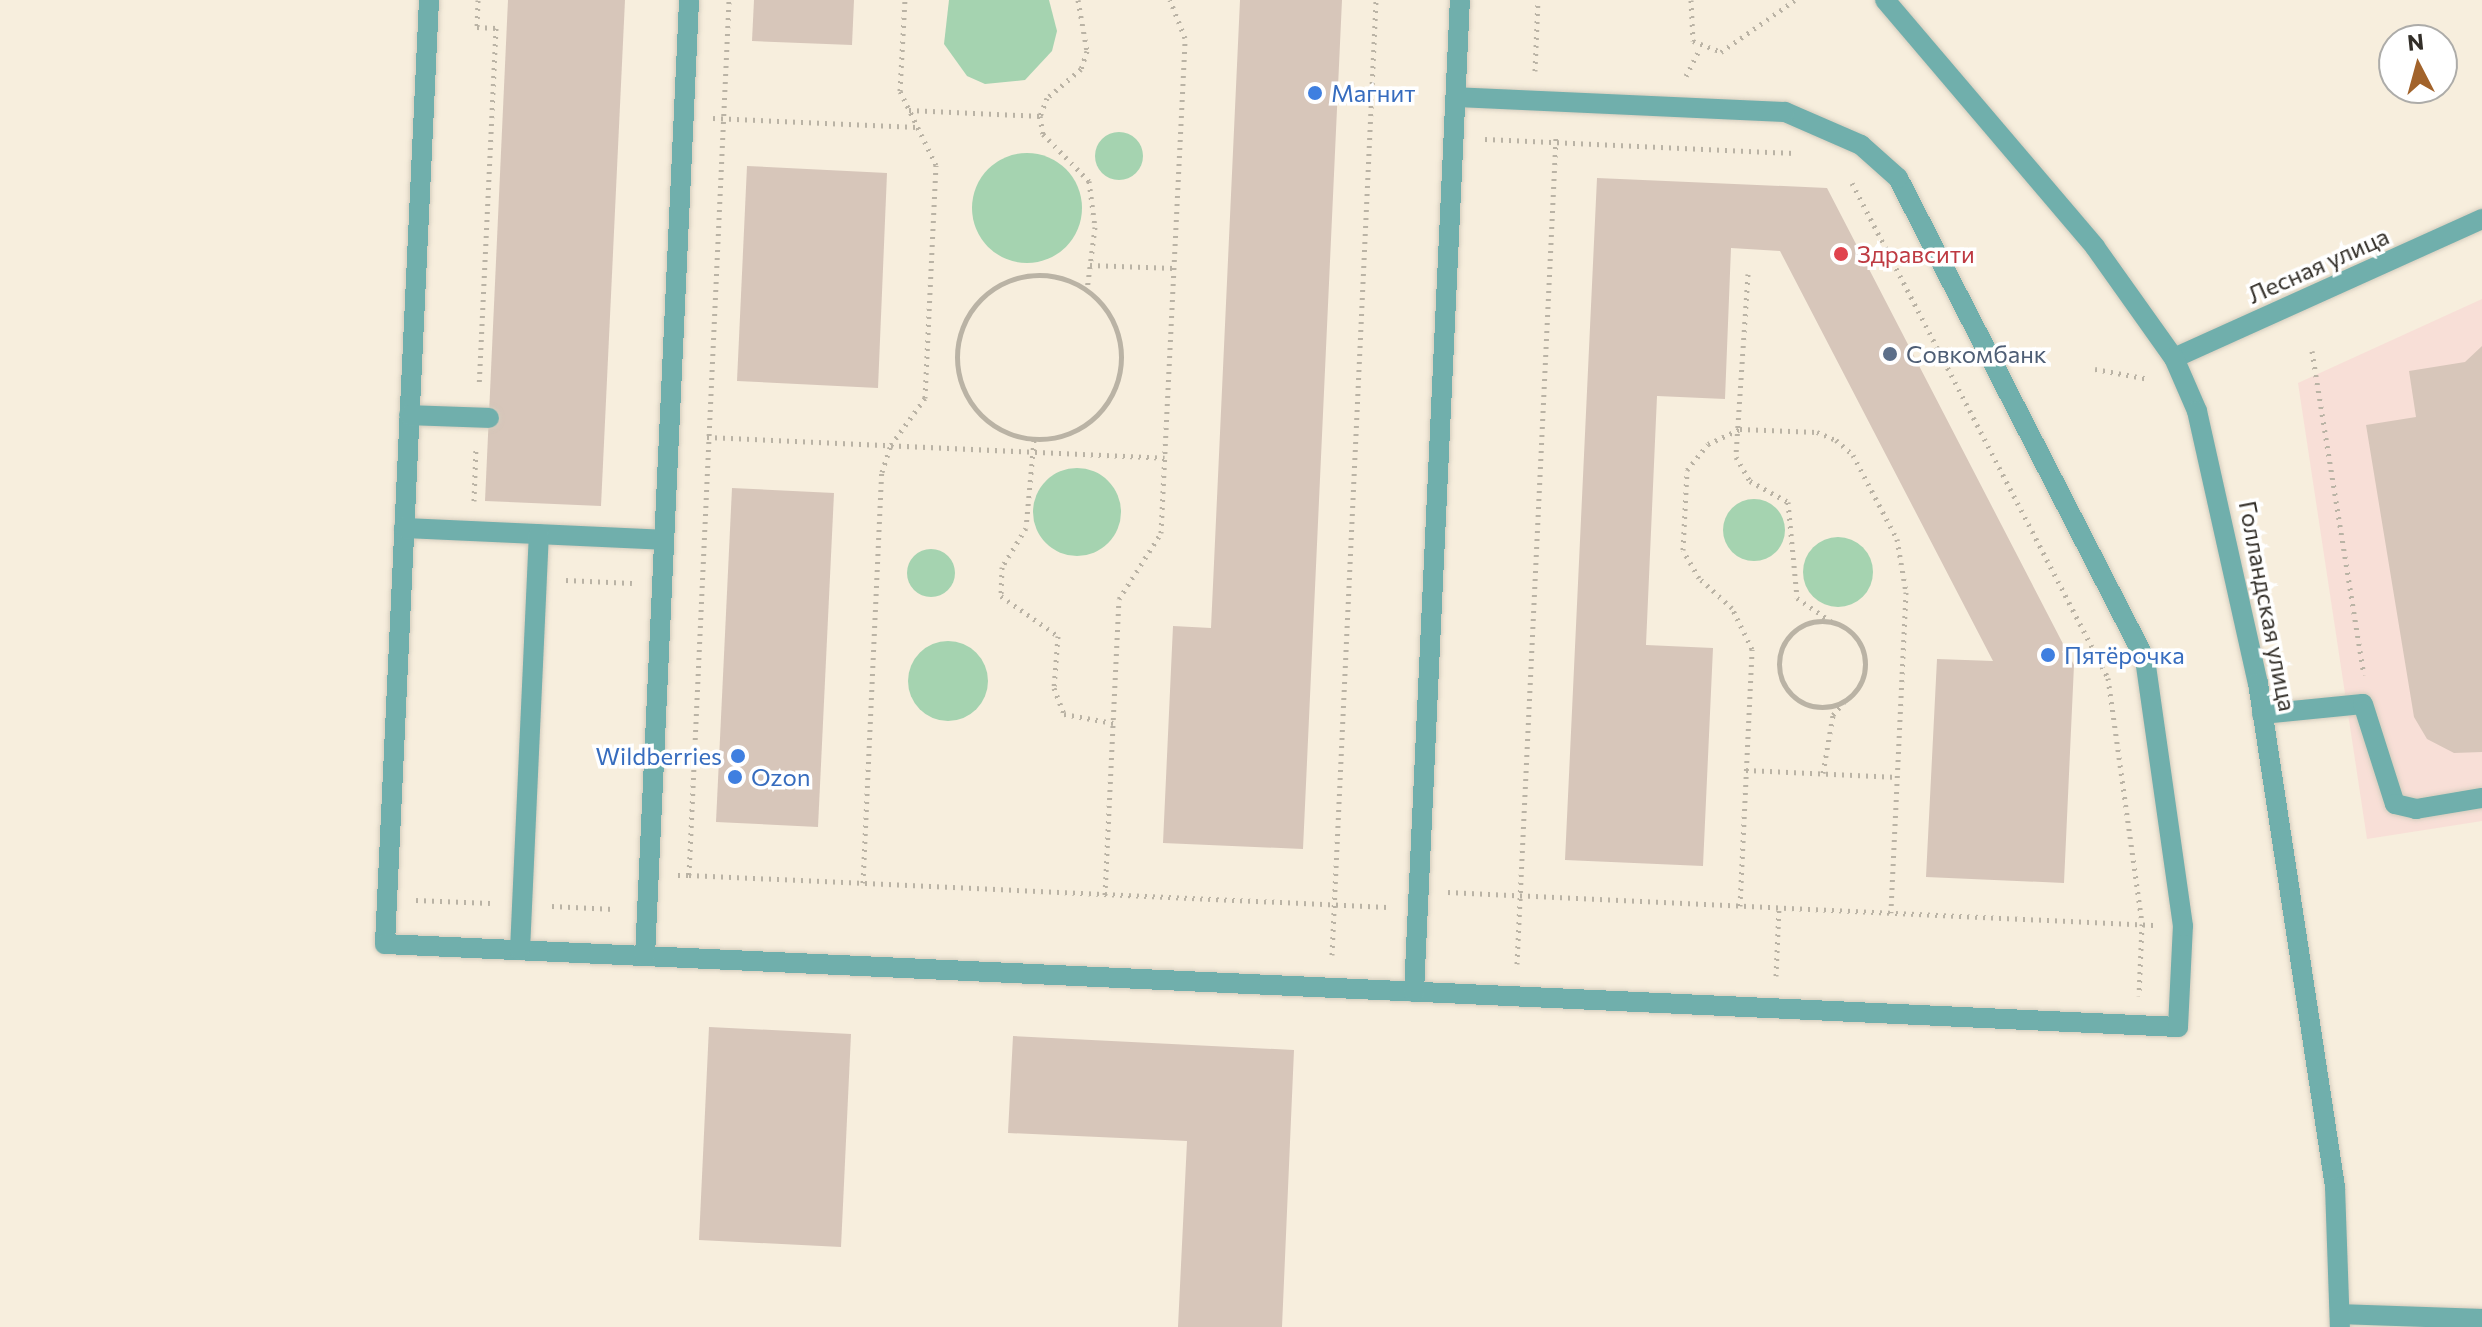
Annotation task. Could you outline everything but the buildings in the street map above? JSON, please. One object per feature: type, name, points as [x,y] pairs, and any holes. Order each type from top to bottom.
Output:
[{"type":"street","points":[[429,0],[385,944],[2178,1027],[2183,926],[2145,659],[1898,178],[1861,145],[1785,112],[1456,97]]},
{"type":"street","points":[[645,956],[689,0]]},
{"type":"street","points":[[1414,992],[1460,0]]},
{"type":"street","name":"Голландская улица","points":[[1885,0],[2095,247],[2174,358],[2215,476],[2262,714],[2335,1187],[2340,1320]]},
{"type":"street","name":"Лесная улица","points":[[2174,358],[2482,219]]},
{"type":"street","points":[[409,415],[483,418]]},
{"type":"street","points":[[404,528],[664,540]]},
{"type":"street","points":[[520,950],[539,534]]},
{"type":"street","points":[[2262,714],[2363,704],[2395,804],[2416,809],[2482,798]]},
{"type":"street","points":[[2340,1320],[2482,1319]]},
{"type":"path","points":[[472,531],[483,418],[496,28],[477,27],[478,0]]},
{"type":"path","points":[[689,875],[729,0]]},
{"type":"path","points":[[863,883],[882,472],[891,445],[925,398],[936,165],[900,91],[905,0]]},
{"type":"path","points":[[1078,0],[1084,60],[1040,116],[1043,134],[1089,181],[1090,265],[1087,290]]},
{"type":"path","points":[[1105,895],[1119,599],[1161,533],[1185,38],[1170,0]]},
{"type":"path","points":[[1330,988],[1376,0]]},
{"type":"path","points":[[1534,100],[1538,0]]},
{"type":"path","points":[[1691,0],[1693,41],[1721,52],[1795,0]]},
{"type":"path","points":[[1516,996],[1558,102]]},
{"type":"path","points":[[908,110],[1040,116]]},
{"type":"path","points":[[749,120],[917,127]]},
{"type":"path","points":[[1454,137],[1806,154]]},
{"type":"path","points":[[1844,169],[2108,678],[2142,924],[2137,1025]]},
{"type":"path","points":[[1090,265],[1174,268]]},
{"type":"path","points":[[1748,274],[1739,469],[1788,502],[1795,520],[1797,598],[1847,629],[1865,658],[1857,690],[1833,715],[1823,773]]},
{"type":"path","points":[[1059,277],[1087,290],[1114,326],[1121,370],[1091,421],[1034,440],[1005,432],[972,402],[956,360],[961,330],[1000,285],[1059,277]]},
{"type":"path","points":[[2312,351],[2364,669],[2363,704]]},
{"type":"path","points":[[2095,369],[2152,380],[2156,394]]},
{"type":"path","points":[[1740,906],[1752,649],[1732,608],[1699,578],[1683,550],[1687,470],[1708,444],[1740,429],[1817,432],[1836,440],[1853,455],[1897,539],[1906,592],[1891,913]]},
{"type":"path","points":[[734,438],[1165,458]]},
{"type":"path","points":[[1034,440],[1026,528],[1002,567],[1001,596],[1058,636],[1054,688],[1064,714],[1113,723]]},
{"type":"path","points":[[537,579],[662,585]]},
{"type":"path","points":[[1832,622],[1799,627],[1779,654],[1779,670],[1796,699],[1811,706],[1844,701]]},
{"type":"path","points":[[1746,770],[1898,777]]},
{"type":"path","points":[[649,874],[1334,905],[1521,896],[2183,926]]},
{"type":"path","points":[[1774,1009],[1779,908]]},
{"type":"shaded area","points":[[2482,299],[2482,821],[2367,839],[2298,383]]},
{"type":"green space","points":[[949,0],[1049,0],[1057,31],[1052,51],[1025,80],[985,84],[967,76],[944,44]]},
{"type":"green space","points":[[1119,132],[1136,139],[1143,156],[1136,173],[1119,180],[1102,173],[1095,156],[1102,139]]},
{"type":"green space","points":[[1027,153],[1048,157],[1066,169],[1078,187],[1082,208],[1078,229],[1066,247],[1048,259],[1027,263],[1006,259],[988,247],[976,229],[972,208],[976,187],[988,169],[1006,157]]},
{"type":"green space","points":[[1077,468],[1102,475],[1114,487],[1121,512],[1114,537],[1102,549],[1077,556],[1052,549],[1040,537],[1033,512],[1040,487],[1052,475]]},
{"type":"green space","points":[[1754,499],[1766,501],[1776,508],[1783,518],[1783,542],[1776,552],[1766,559],[1754,561],[1742,559],[1732,552],[1725,542],[1723,530],[1725,518],[1732,508],[1742,501]]},
{"type":"green space","points":[[1845,537],[1867,552],[1873,572],[1871,586],[1863,597],[1852,605],[1831,607],[1813,597],[1805,586],[1803,565],[1813,547],[1824,539]]},
{"type":"green space","points":[[931,549],[940,550],[948,556],[954,564],[954,582],[948,590],[940,596],[931,597],[922,596],[914,590],[908,582],[907,573],[908,564],[914,556],[922,550]]},
{"type":"green space","points":[[948,641],[963,644],[976,653],[985,666],[988,681],[985,696],[976,709],[963,718],[948,721],[933,718],[920,709],[911,696],[908,681],[911,666],[920,653],[933,644]]},
{"type":"place","name":"Магнит","points":[[1315,93]]},
{"type":"place","name":"Здравсити","points":[[1841,254]]},
{"type":"place","name":"Совкомбанк","points":[[1890,354]]},
{"type":"place","name":"Пятёрочка","points":[[2048,655]]},
{"type":"place","name":"Wildberries","points":[[738,756]]},
{"type":"place","name":"Ozon","points":[[735,777]]}]
